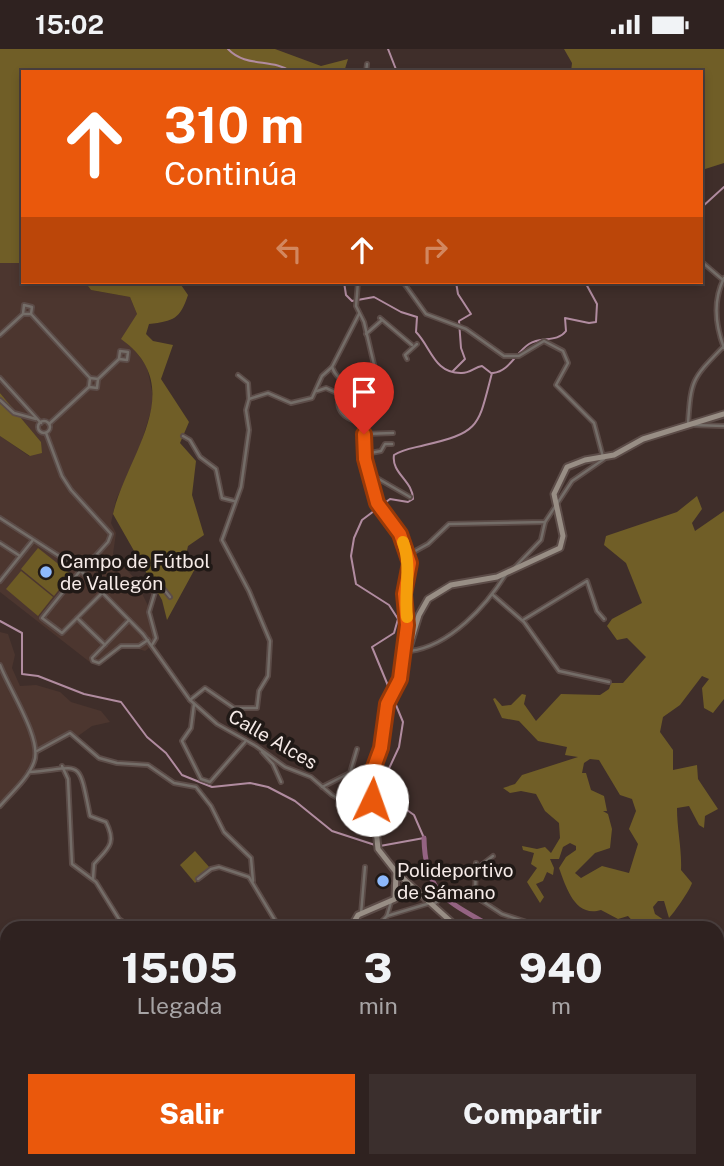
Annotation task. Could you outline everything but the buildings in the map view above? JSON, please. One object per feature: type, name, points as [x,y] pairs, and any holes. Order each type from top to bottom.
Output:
[{"type":"street","points":[[366,70],[367,64]]},
{"type":"street","points":[[691,426],[692,382],[698,372],[724,347],[716,306],[717,289],[724,279],[703,263]]},
{"type":"street","points":[[358,284],[356,306],[374,369],[372,386],[365,400],[365,454],[379,506],[400,534],[408,555],[409,570],[404,594],[407,619],[400,679]]},
{"type":"street","points":[[404,284],[426,314],[459,327],[504,356],[519,356],[544,341],[563,351],[568,363],[556,384],[594,423],[607,456]]},
{"type":"street","points":[[23,314],[22,309],[27,304],[33,308],[32,314]]},
{"type":"street","points":[[0,335],[23,314],[32,314],[90,378],[98,379]]},
{"type":"street","points":[[249,399],[268,393],[297,403],[312,398],[322,376],[332,367],[359,314]]},
{"type":"street","points":[[366,334],[381,319],[414,344],[405,355],[407,359]]},
{"type":"street","points":[[89,387],[97,388],[98,379],[119,359]]},
{"type":"street","points":[[332,367],[343,381],[358,390],[365,400]]},
{"type":"street","points":[[190,700],[205,688],[233,708],[257,708],[258,691],[268,676],[270,641],[266,627],[222,540],[241,487],[249,430],[246,410],[249,399],[248,383],[238,375]]},
{"type":"street","points":[[0,378],[41,423],[49,423],[89,387],[90,378]]},
{"type":"street","points":[[343,381],[338,393],[338,407],[350,419],[363,423]]},
{"type":"street","points":[[317,391],[326,388],[338,393]]},
{"type":"street","points":[[0,400],[14,413],[37,419]]},
{"type":"street","points":[[410,651],[436,642],[493,595],[507,573],[541,540],[545,523],[572,481],[607,456],[643,439],[724,414]]},
{"type":"street","points":[[41,423],[40,431],[47,433]]},
{"type":"street","points":[[47,433],[50,429],[49,423]]},
{"type":"street","points":[[691,426],[724,426]]},
{"type":"street","points":[[47,433],[71,490],[90,514],[110,531],[108,542],[79,569],[42,616],[60,634],[102,593]]},
{"type":"street","points":[[364,434],[393,433]]},
{"type":"street","points":[[183,436],[190,440],[201,457],[213,464],[222,498],[234,501]]},
{"type":"street","points":[[365,454],[381,451],[385,444],[392,444]]},
{"type":"street","points":[[451,921],[396,871],[377,846],[370,778],[381,748],[391,694],[400,679],[422,610],[433,595],[451,585],[507,573],[560,548],[563,536],[555,506],[555,490],[567,467],[607,456]]},
{"type":"street","points":[[370,474],[410,496]]},
{"type":"street","points":[[0,518],[79,569]]},
{"type":"street","points":[[408,555],[428,544],[449,524],[545,523]]},
{"type":"street","points":[[0,581],[33,539]]},
{"type":"street","points":[[0,543],[20,556]]},
{"type":"street","points":[[79,569],[86,562]]},
{"type":"street","name":"Calle Alces","points":[[79,569],[148,640],[194,704],[225,730],[261,749],[276,762],[311,777],[322,787],[374,819]]},
{"type":"street","points":[[522,620],[587,581],[597,611],[604,619]]},
{"type":"street","points":[[152,645],[156,638],[149,612],[158,582],[170,597]]},
{"type":"street","points":[[493,595],[522,620],[559,671],[609,682]]},
{"type":"street","points":[[77,617],[105,645]]},
{"type":"street","points":[[129,620],[92,658],[93,661],[99,663],[121,646],[139,646],[148,640]]},
{"type":"street","points":[[0,665],[13,699],[32,730],[37,751],[29,772],[0,806]]},
{"type":"street","points":[[194,704],[191,728],[182,741],[199,783],[224,832],[251,858],[253,881],[276,921]]},
{"type":"street","points":[[37,751],[70,733],[90,753],[107,761],[148,765],[174,783],[199,783],[210,782],[240,751],[245,741]]},
{"type":"street","points":[[261,749],[281,782]]},
{"type":"street","points":[[322,787],[350,773],[357,749]]},
{"type":"street","points":[[29,772],[62,767],[72,767],[77,771],[86,791],[90,816],[106,823],[112,835],[111,848],[92,867],[93,880]]},
{"type":"street","points":[[62,767],[68,779],[71,860],[75,867],[93,880],[108,897],[122,921]]},
{"type":"street","points":[[475,870],[493,856]]},
{"type":"street","points":[[475,896],[477,863]]},
{"type":"street","points":[[198,879],[211,869],[219,867],[253,881]]},
{"type":"street","points":[[361,914],[365,867]]},
{"type":"street","points":[[384,920],[397,892],[396,871]]},
{"type":"street","points":[[387,916],[433,903],[444,896],[475,896],[502,914],[524,921]]},
{"type":"street","points":[[356,921],[361,914],[391,902]]},
{"type":"shaded area","points":[[0,49],[275,49],[321,66],[348,59],[345,70],[21,70],[21,263],[0,263]]},
{"type":"shaded area","points":[[564,49],[724,49],[724,163],[703,170],[703,70],[571,70],[572,63]]},
{"type":"shaded area","points":[[0,263],[21,263],[21,284],[86,284],[91,290],[130,297],[137,314],[134,349],[147,367],[154,401],[139,450],[116,500],[111,523],[116,533],[113,554],[135,579],[151,612],[159,640],[145,651],[132,647],[119,650],[98,665],[91,663],[0,592],[0,436],[29,456],[41,452],[41,442],[0,393]]},
{"type":"shaded area","points":[[86,284],[180,284],[188,295],[179,314],[165,322],[149,324],[146,334],[153,341],[173,345],[161,379],[189,422],[180,443],[196,461],[192,495],[204,535],[188,546],[186,555],[197,565],[167,620],[162,600],[113,514],[148,423],[152,401],[151,379],[141,358],[121,339],[137,314],[130,297],[91,290]]},
{"type":"shaded area","points":[[0,393],[41,442],[42,453],[30,456],[0,436]]},
{"type":"shaded area","points":[[697,496],[702,509],[692,523],[695,531],[724,511],[724,699],[713,713],[704,708],[702,688],[709,679],[702,676],[680,705],[663,717],[660,732],[673,750],[673,770],[697,765],[698,779],[718,809],[705,816],[704,828],[699,825],[689,806],[677,808],[681,870],[692,883],[669,918],[664,901],[658,901],[653,907],[655,914],[662,921],[632,921],[628,916],[618,919],[601,910],[592,911],[578,905],[559,868],[566,857],[576,850],[576,846],[570,843],[563,847],[559,859],[550,859],[554,868],[553,875],[547,872],[543,881],[536,884],[544,897],[540,903],[527,882],[537,868],[531,864],[534,853],[523,850],[522,846],[537,849],[545,847],[551,853],[560,838],[559,823],[545,811],[536,794],[521,791],[510,793],[503,788],[515,784],[522,775],[578,757],[565,755],[567,747],[538,741],[519,721],[502,718],[493,699],[502,706],[511,705],[522,694],[526,695],[524,704],[536,721],[561,694],[600,695],[609,689],[611,683],[623,683],[646,657],[627,638],[617,640],[607,626],[612,619],[642,603],[626,563],[604,545],[606,536],[677,512]],"holes":[[[590,759],[599,760],[620,795],[632,799],[636,811],[629,829],[638,844],[629,873],[602,866],[581,878],[575,873],[595,853],[610,848],[612,829],[608,814],[603,811],[607,811],[604,796],[591,790],[586,773],[582,773],[584,763]]]},
{"type":"shaded area","name":"Campo de Fútbol de Vallegón","points":[[38,548],[71,574],[54,596],[21,569]]},
{"type":"shaded area","points":[[21,571],[53,597],[38,616],[6,589]]},
{"type":"shaded area","points":[[0,632],[8,634],[15,655],[12,668],[20,686],[36,685],[60,692],[71,702],[101,711],[110,722],[92,726],[78,736],[66,732],[41,748],[33,768],[0,809]]},
{"type":"shaded area","points":[[195,851],[210,868],[195,883],[180,865]]},
{"type":"waterway","points":[[228,49],[243,59],[288,70]]},
{"type":"waterway","points":[[388,49],[396,70]]},
{"type":"waterway","points":[[703,206],[724,187]]},
{"type":"waterway","points":[[344,284],[346,295],[352,301],[374,297],[401,312],[417,317],[416,332],[434,359],[445,369],[462,373],[482,366],[491,373]]},
{"type":"waterway","points":[[453,371],[465,359],[461,348],[459,321],[471,314],[458,294],[456,284]]},
{"type":"waterway","points":[[493,373],[504,369],[529,344],[562,335],[566,331],[565,318],[596,322],[597,304],[586,284]]},
{"type":"waterway","points":[[380,846],[424,838],[414,815],[379,790],[399,747],[403,722],[372,647],[394,633],[398,619],[389,605],[356,584],[351,556],[354,538],[362,520],[390,499],[408,502],[413,499],[410,487],[396,467],[394,455],[457,436],[467,430],[474,424],[484,405],[492,373]]},
{"type":"waterway","points":[[0,621],[22,633],[22,674],[38,676],[84,694],[121,702],[147,737],[166,753],[182,775],[212,787],[250,783],[268,787],[295,801],[332,831],[375,845]]},
{"type":"waterway","points":[[424,838],[425,857],[434,884],[451,902],[482,921]]},
{"type":"slow traffic","points":[[403,542],[410,563],[404,594],[407,617]]},
{"type":"place","name":"Campo de Fútbol de Vallegón","points":[[46,572]]},
{"type":"place","name":"Polideportivo de Sámano","points":[[383,881]]},
{"type":"route","points":[[364,434],[365,459],[377,503],[400,534],[410,563],[404,594],[407,625],[400,679],[388,699],[381,748],[370,778],[372,800]]}]
